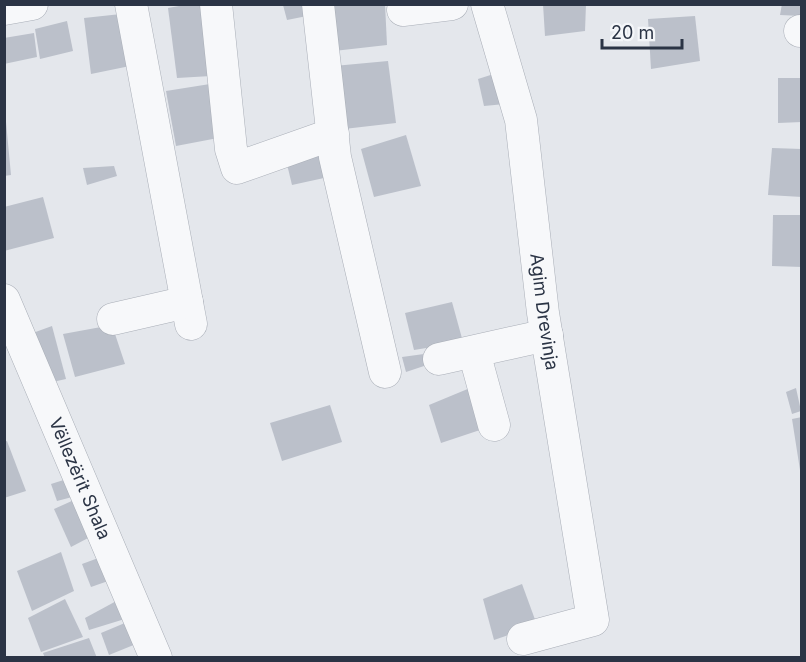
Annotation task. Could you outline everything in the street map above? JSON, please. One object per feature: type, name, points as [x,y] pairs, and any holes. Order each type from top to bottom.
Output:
[{"type":"street","points":[[4,9],[32,4]]},
{"type":"street","points":[[112,319],[189,313],[131,4]]},
{"type":"street","points":[[216,4],[231,149],[237,168],[333,134]]},
{"type":"street","points":[[318,4],[336,157],[385,372]]},
{"type":"street","points":[[403,10],[452,4]]},
{"type":"street","name":"Agim Drevinja","points":[[487,4],[521,120],[547,335],[593,620],[523,639]]},
{"type":"street","name":"Vëllezërit Shala","points":[[4,300],[156,657]]},
{"type":"street","points":[[439,360],[547,335]]},
{"type":"street","points":[[474,352],[494,425]]},
{"type":"building","points":[[205,4],[211,76],[177,78],[168,8]]},
{"type":"building","points":[[328,4],[385,4],[387,45],[334,51]]},
{"type":"building","points":[[543,4],[586,4],[585,31],[545,36]]},
{"type":"building","points":[[782,4],[802,4],[802,16],[780,15]]},
{"type":"building","points":[[283,5],[305,5],[307,16],[287,20]]},
{"type":"building","points":[[121,14],[130,66],[91,74],[84,18]]},
{"type":"building","points":[[695,16],[700,61],[651,69],[648,19]]},
{"type":"building","points":[[67,21],[73,51],[40,59],[35,29]]},
{"type":"building","points":[[34,33],[37,57],[4,64],[4,38]]},
{"type":"building","points":[[388,61],[396,123],[344,129],[334,66]]},
{"type":"building","points":[[500,72],[505,104],[484,106],[478,79]]},
{"type":"building","points":[[778,78],[802,78],[802,122],[778,123]]},
{"type":"building","points":[[210,84],[218,138],[176,146],[166,91]]},
{"type":"building","points":[[4,122],[6,122],[11,175],[4,176]]},
{"type":"building","points":[[406,135],[421,186],[374,197],[361,149]]},
{"type":"building","points":[[317,148],[324,178],[292,185],[285,156]]},
{"type":"building","points":[[772,148],[802,149],[802,197],[768,195]]},
{"type":"building","points":[[114,166],[117,176],[87,185],[83,168]]},
{"type":"building","points":[[43,197],[54,238],[4,251],[4,207]]},
{"type":"building","points":[[773,215],[802,215],[802,267],[772,266]]},
{"type":"building","points":[[452,302],[463,342],[414,350],[405,313]]},
{"type":"building","points":[[112,325],[125,364],[75,377],[63,334]]},
{"type":"building","points":[[52,326],[66,379],[48,383],[30,334]]},
{"type":"building","points":[[424,354],[427,365],[406,372],[402,357]]},
{"type":"building","points":[[470,388],[486,428],[441,443],[429,405]]},
{"type":"building","points":[[796,388],[801,411],[792,414],[786,392]]},
{"type":"building","points":[[330,405],[342,442],[282,461],[270,423]]},
{"type":"building","points":[[802,417],[802,470],[800,470],[792,419]]},
{"type":"building","points":[[7,441],[26,491],[4,498],[4,442]]},
{"type":"building","points":[[70,478],[76,496],[57,501],[51,484]]},
{"type":"building","points":[[74,500],[90,537],[71,547],[54,509]]},
{"type":"building","points":[[61,552],[74,591],[32,611],[17,571]]},
{"type":"building","points":[[101,557],[111,580],[91,587],[82,564]]},
{"type":"building","points":[[522,584],[537,625],[494,640],[483,599]]},
{"type":"building","points":[[65,599],[83,637],[41,652],[28,618]]},
{"type":"building","points":[[120,599],[128,618],[89,630],[85,618]]},
{"type":"building","points":[[132,620],[141,642],[109,655],[101,633]]},
{"type":"building","points":[[89,638],[97,658],[45,658],[43,653]]}]
